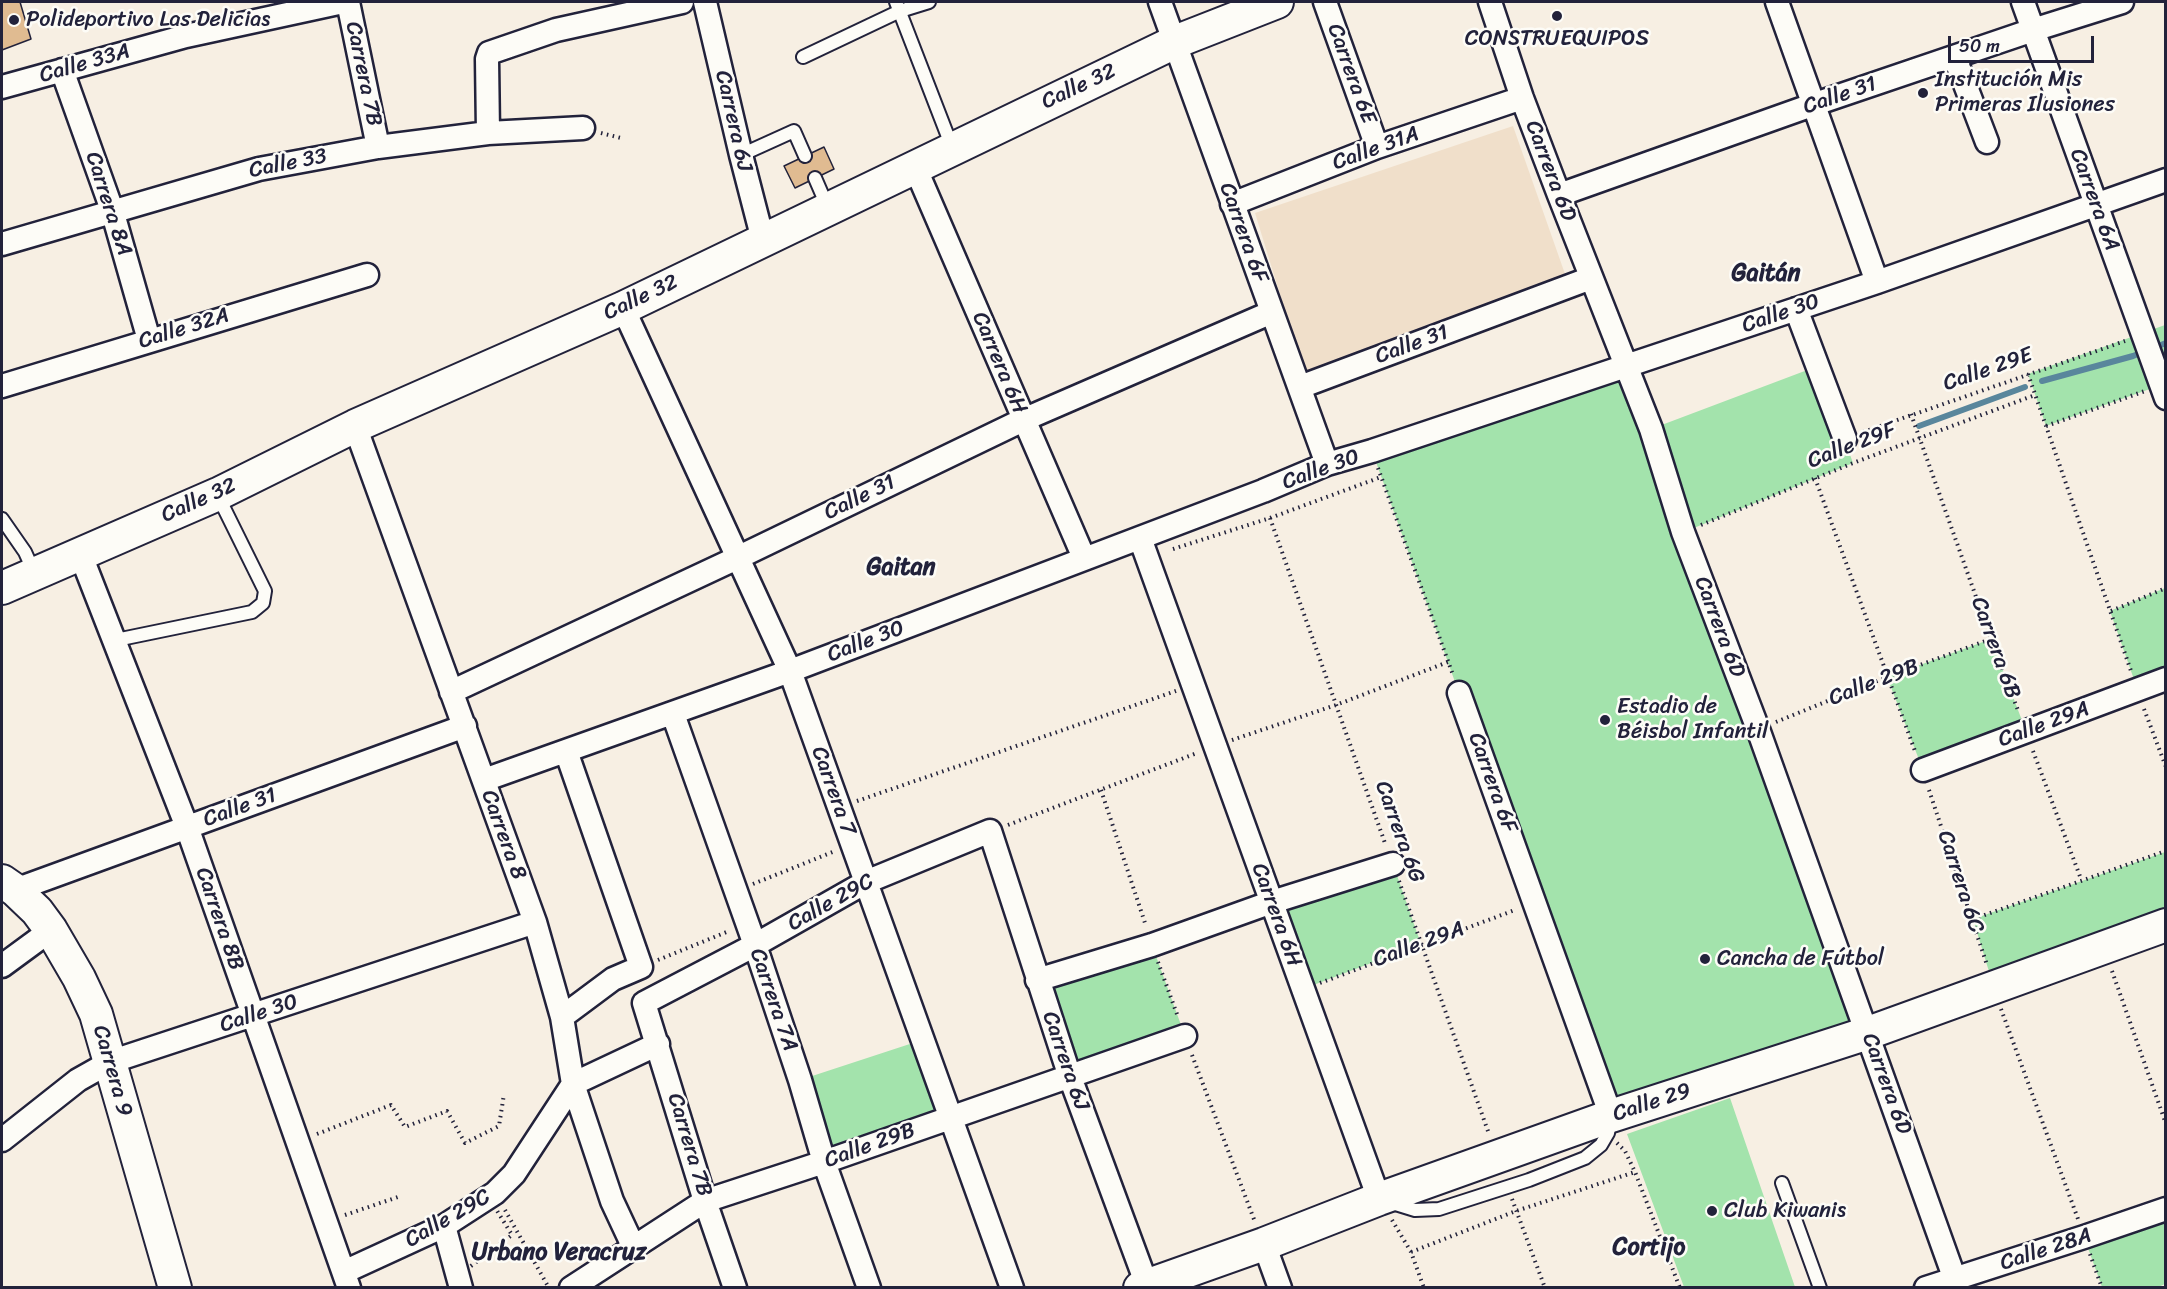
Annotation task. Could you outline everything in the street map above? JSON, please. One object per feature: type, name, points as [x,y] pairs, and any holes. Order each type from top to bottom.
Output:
[{"type":"street","name":"Calle 33A","points":[[2,87],[186,36],[344,2]]},
{"type":"street","name":"Carrera 7B","points":[[348,2],[378,147]]},
{"type":"street","points":[[488,133],[487,58],[489,53],[556,30],[682,2]]},
{"type":"street","name":"Carrera 6J","points":[[705,2],[763,240]]},
{"type":"street","name":"Carrera 6F","points":[[1160,2],[1327,464]]},
{"type":"street","name":"Calle 32","points":[[2,588],[218,494],[355,426],[623,308],[952,147],[1175,42],[1277,2]]},
{"type":"street","name":"Carrera 6E","points":[[1325,2],[1377,147]]},
{"type":"street","name":"Carrera 6D","points":[[1490,2],[1522,98],[1646,417],[1683,532],[1758,729],[1956,1283]]},
{"type":"street","points":[[1777,2],[1877,282]]},
{"type":"street","name":"Carrera 6A","points":[[2023,2],[2163,392]]},
{"type":"street","name":"Calle 31","points":[[1559,195],[1815,104],[2122,2]]},
{"type":"street","points":[[1955,58],[1987,142]]},
{"type":"street","name":"Carrera 8A","points":[[62,70],[112,210],[149,340]]},
{"type":"street","name":"Calle 31A","points":[[1232,204],[1377,147],[1522,98]]},
{"type":"street","name":"Calle 33","points":[[2,244],[112,210],[259,169],[378,147],[488,133],[583,128]]},
{"type":"street","name":"Carrera 6H","points":[[915,167],[1084,558]]},
{"type":"street","name":"Calle 30","points":[[483,780],[790,671],[1263,492],[1327,464],[1627,367],[2166,180]]},
{"type":"street","name":"Calle 32A","points":[[2,386],[367,275]]},
{"type":"street","name":"Calle 31","points":[[1300,387],[1591,279]]},
{"type":"street","name":"Carrera 7","points":[[623,308],[790,671],[1012,1287]]},
{"type":"street","points":[[1796,309],[1845,439]]},
{"type":"street","name":"Calle 31","points":[[451,692],[737,558],[1023,420],[1272,312]]},
{"type":"street","name":"Carrera 8","points":[[355,426],[535,922],[562,1017],[573,1084],[612,1200],[634,1248]]},
{"type":"street","name":"Carrera 6H","points":[[1140,538],[1379,1199]]},
{"type":"street","name":"Carrera 8B","points":[[80,553],[116,640],[187,827],[345,1274]]},
{"type":"street","name":"Calle 29A","points":[[1923,770],[2166,679]]},
{"type":"street","name":"Carrera 6F","points":[[1459,693],[1536,903],[1610,1125]]},
{"type":"street","name":"Carrera 7A","points":[[673,714],[755,945],[800,1080],[824,1162],[869,1287]]},
{"type":"street","name":"Calle 31","points":[[8,885],[187,827],[465,726]]},
{"type":"street","points":[[562,1017],[613,979],[641,967],[566,751]]},
{"type":"street","name":"Carrera 6J","points":[[990,831],[1037,980],[1145,1287]]},
{"type":"street","name":"Calle 29C","points":[[644,1003],[755,945],[864,877],[990,831]]},
{"type":"street","points":[[1037,980],[1152,945],[1272,902],[1392,864]]},
{"type":"street","name":"Carrera 9","points":[[8,885],[37,911],[51,930],[79,978],[96,1014],[172,1280]]},
{"type":"street","name":"Calle 30","points":[[2,1140],[78,1080],[110,1062],[535,922]]},
{"type":"street","name":"Calle 29","points":[[1145,1287],[1497,1157],[1610,1125],[2166,926]]},
{"type":"street","points":[[2,966],[51,930]]},
{"type":"street","name":"Carrera 7B","points":[[644,1003],[705,1201],[735,1287]]},
{"type":"street","name":"Calle 29B","points":[[571,1287],[705,1201],[824,1162],[1185,1036]]},
{"type":"street","points":[[573,1084],[658,1044]]},
{"type":"street","name":"Calle 29C","points":[[345,1274],[448,1228],[495,1193],[514,1174],[573,1084]]},
{"type":"street","name":"Calle 28A","points":[[1926,1287],[1956,1283],[2166,1209]]},
{"type":"street","points":[[448,1228],[462,1287]]},
{"type":"street","points":[[1264,1244],[1280,1287]]},
{"type":"lane","points":[[803,57],[898,6],[929,2]]},
{"type":"lane","points":[[898,6],[952,147]]},
{"type":"lane","points":[[741,155],[794,131],[805,156]]},
{"type":"lane","points":[[815,178],[828,209]]},
{"type":"lane","points":[[116,640],[252,612],[263,603],[265,591],[218,494]]},
{"type":"lane","points":[[2,519],[25,552],[34,573]]},
{"type":"lane","points":[[1379,1199],[1415,1210],[1438,1209],[1508,1187],[1585,1158],[1601,1145],[1610,1125]]},
{"type":"lane","points":[[1782,1183],[1820,1287]]},
{"type":"path","name":"Calle 29E","points":[[1845,439],[2028,374],[2146,346]]},
{"type":"path","points":[[2028,374],[2166,767]]},
{"type":"path","points":[[2046,426],[2163,392]]},
{"type":"path","name":"Calle 29F","points":[[1683,532],[1815,478],[2035,395]]},
{"type":"path","name":"Carrera 6B","points":[[1911,414],[1990,639],[2081,879]]},
{"type":"path","points":[[1372,451],[1459,693]]},
{"type":"path","name":"Carrera 6C","points":[[1815,478],[1923,770],[1994,988],[2102,1287]]},
{"type":"path","name":"Carrera 6G","points":[[1270,518],[1497,1157]]},
{"type":"path","points":[[2110,611],[2166,588]]},
{"type":"path","name":"Calle 29B","points":[[1758,729],[1887,677],[1990,639]]},
{"type":"path","points":[[839,808],[1193,685]]},
{"type":"path","points":[[736,891],[853,847]]},
{"type":"path","points":[[1972,919],[2166,851]]},
{"type":"path","name":"Calle 29A","points":[[1303,989],[1536,903]]},
{"type":"path","points":[[641,967],[747,924]]},
{"type":"path","points":[[2104,947],[2166,1124]]},
{"type":"path","points":[[299,1141],[391,1105],[405,1127],[447,1111],[465,1143],[499,1126],[504,1094]]},
{"type":"path","points":[[1610,1125],[1635,1172],[1680,1287]]},
{"type":"path","points":[[1411,1252],[1516,1211],[1635,1172]]},
{"type":"path","points":[[1508,1187],[1545,1287]]},
{"type":"path","points":[[495,1193],[549,1287]]},
{"type":"path","points":[[329,1226],[398,1197]]},
{"type":"path","points":[[1379,1199],[1411,1252],[1424,1287]]},
{"type":"path","points":[[491,1201],[512,1235],[467,1269],[448,1228],[491,1201]]},
{"type":"shaded area","points":[[1513,126],[1565,274],[1305,376],[1255,213]]},
{"type":"green space","points":[[2165,325],[2165,397],[2161,385],[2046,426],[2028,374]]},
{"type":"green space","points":[[1818,366],[1853,463],[1684,532],[1868,1033],[1611,1116],[1372,451],[1627,367],[1651,429]]},
{"type":"green space","points":[[2165,588],[2165,679],[2138,691],[2110,611]]},
{"type":"green space","points":[[1991,639],[2026,731],[1923,770],[1887,677]]},
{"type":"green space","points":[[2165,852],[2165,926],[1994,988],[1973,919]]},
{"type":"green space","points":[[1393,864],[1421,944],[1303,989],[1272,902]]},
{"type":"green space","points":[[1152,945],[1185,1036],[1070,1077],[1037,980]]},
{"type":"green space","points":[[922,1040],[950,1117],[824,1162],[800,1080]]},
{"type":"green space","name":"Club Kiwanis","points":[[1730,1098],[1795,1287],[1684,1287],[1627,1134]]},
{"type":"green space","points":[[2165,1209],[2165,1284],[2156,1288],[2102,1287],[2084,1237]]},
{"type":"building","name":"Polideportivo Las Delicias","points":[[2,2],[20,2],[31,39],[2,50]]},
{"type":"building","points":[[824,147],[834,169],[795,188],[784,166]]},
{"type":"waterway","points":[[2042,381],[2133,356],[2166,343]]},
{"type":"waterway","points":[[1919,426],[2025,387]]},
{"type":"place","name":"CONSTRUEQUIPOS","points":[[1557,16]]},
{"type":"place","name":"Polideportivo Las Delicias","points":[[14,20]]},
{"type":"place","name":"Institución Mis Primeras Ilusiones","points":[[1923,93]]},
{"type":"place","name":"Estadio de Béisbol Infantil","points":[[1605,720]]},
{"type":"place","name":"Cancha de Fútbol","points":[[1705,959]]},
{"type":"place","name":"Club Kiwanis","points":[[1712,1211]]},
{"type":"district","name":"Gaitán","points":[[1766,274]]},
{"type":"district","name":"Gaitan","points":[[901,568]]},
{"type":"district","name":"Cortijo","points":[[1649,1248]]},
{"type":"district","name":"Urbano Veracruz","points":[[559,1253]]}]
